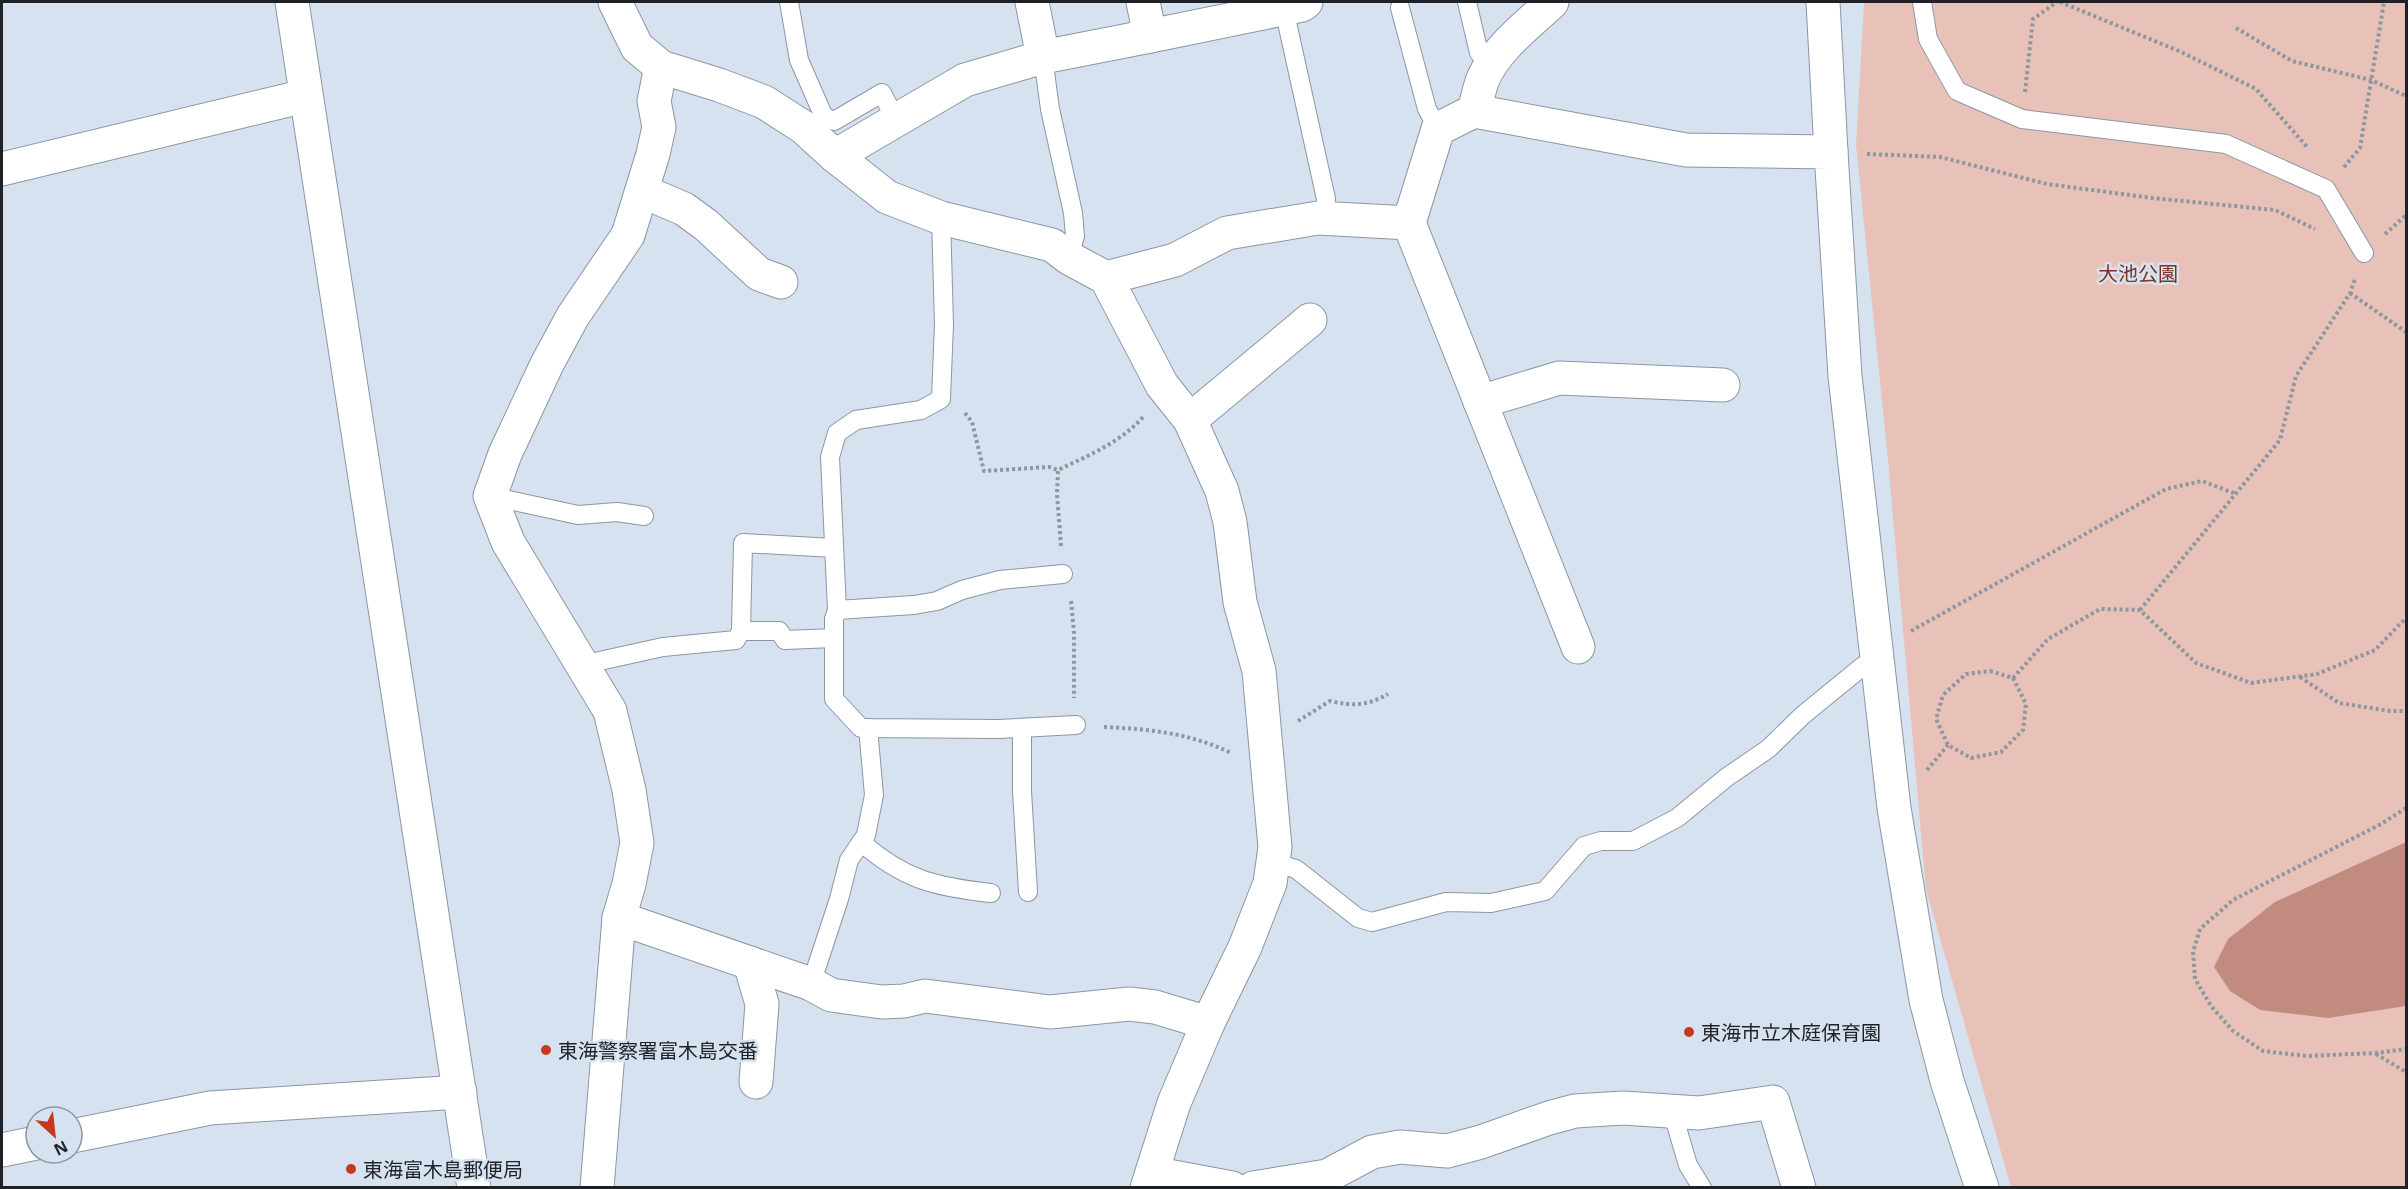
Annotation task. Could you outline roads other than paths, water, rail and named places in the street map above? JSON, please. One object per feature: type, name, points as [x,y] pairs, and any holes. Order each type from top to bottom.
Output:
[{"type":"street","points":[[292,2],[474,1188]]},
{"type":"street","points":[[615,2],[637,47],[661,67],[764,102],[803,128],[887,197],[941,218],[1052,244],[1069,258],[1106,278],[1162,385],[1190,420],[1222,491],[1230,522],[1240,602],[1259,671],[1275,847],[1270,883],[1245,947],[1208,1023],[1174,1102],[1150,1180],[1233,1188]]},
{"type":"street","points":[[1032,2],[1043,57]]},
{"type":"street","points":[[1143,2],[1150,36]]},
{"type":"street","points":[[1474,111],[1484,78],[1493,65],[1507,46],[1552,2]]},
{"type":"street","points":[[1822,2],[1845,376],[1894,808],[1926,1000],[1947,1081],[1982,1188]]},
{"type":"street","points":[[835,156],[897,122],[965,80],[1043,57],[1295,5]]},
{"type":"street","points":[[597,1188],[619,918],[637,843],[629,790],[610,711],[508,542],[490,496],[504,454],[552,355],[573,316],[628,235],[659,127],[654,101],[661,67]]},
{"type":"street","points":[[2,169],[305,96]]},
{"type":"street","points":[[1578,647],[1409,223],[1438,129],[1474,111],[1686,150],[1831,152]]},
{"type":"street","points":[[642,191],[684,209],[706,225],[759,274],[781,282]]},
{"type":"street","points":[[1106,278],[1175,260],[1227,233],[1325,219],[1409,223]]},
{"type":"street","points":[[1190,420],[1310,320]]},
{"type":"street","points":[[1480,402],[1559,378],[1723,385]]},
{"type":"street","points":[[619,918],[811,984],[831,995],[882,1002],[904,1002],[925,996],[1050,1012],[1130,1004],[1155,1007],[1208,1023]]},
{"type":"street","points":[[750,963],[762,1004],[756,1082]]},
{"type":"street","points":[[84,1134],[210,1108],[460,1092]]},
{"type":"street","points":[[1253,1188],[1327,1176],[1372,1152],[1400,1147],[1447,1151],[1575,1111],[1623,1108],[1699,1113],[1773,1102],[1799,1188]]},
{"type":"street","points":[[2,1150],[24,1145]]},
{"type":"lane","points":[[789,2],[799,60],[825,117],[834,121],[882,93],[897,122]]},
{"type":"lane","points":[[1467,2],[1479,53],[1493,65]]},
{"type":"lane","points":[[1922,2],[1928,39],[1957,91],[2022,119],[2226,144],[2326,189],[2364,253]]},
{"type":"lane","points":[[1295,5],[1326,199],[1325,219]]},
{"type":"lane","points":[[1400,8],[1427,109],[1438,129]]},
{"type":"lane","points":[[1043,57],[1050,109],[1073,213],[1075,236],[1069,258]]},
{"type":"lane","points":[[941,218],[944,324],[941,399],[921,410],[855,420],[837,433],[830,457],[837,610],[834,619],[834,699],[861,728],[1022,728],[1076,725]]},
{"type":"lane","points":[[490,496],[578,515],[617,512],[644,516]]},
{"type":"lane","points":[[586,668],[595,662],[663,647],[736,640],[741,631],[743,543],[834,548]]},
{"type":"lane","points":[[837,610],[914,605],[937,601],[962,590],[1000,580],[1063,574]]},
{"type":"lane","points":[[741,631],[778,631],[785,640],[834,638]]},
{"type":"lane","points":[[1273,862],[1296,869],[1358,918],[1372,922],[1446,902],[1491,903],[1545,891],[1584,846],[1601,841],[1633,841],[1677,818],[1727,777],[1768,749],[1803,715],[1877,657]]},
{"type":"lane","points":[[811,984],[839,899],[849,860],[866,835],[874,795],[868,728]]},
{"type":"lane","points":[[1022,728],[1022,791],[1028,892]]},
{"type":"lane","points":[[861,842],[877,856],[903,872],[931,885],[991,893]]},
{"type":"lane","points":[[1672,1111],[1688,1165],[1702,1188]]},
{"type":"place","name":"東海市立木庭保育園","points":[[1689,1032]]},
{"type":"place","name":"東海警察署富木島交番","points":[[546,1050]]},
{"type":"place","name":"東海富木島郵便局","points":[[351,1169]]},
{"type":"park label","name":"大池公園","points":[[2138,273]]}]
